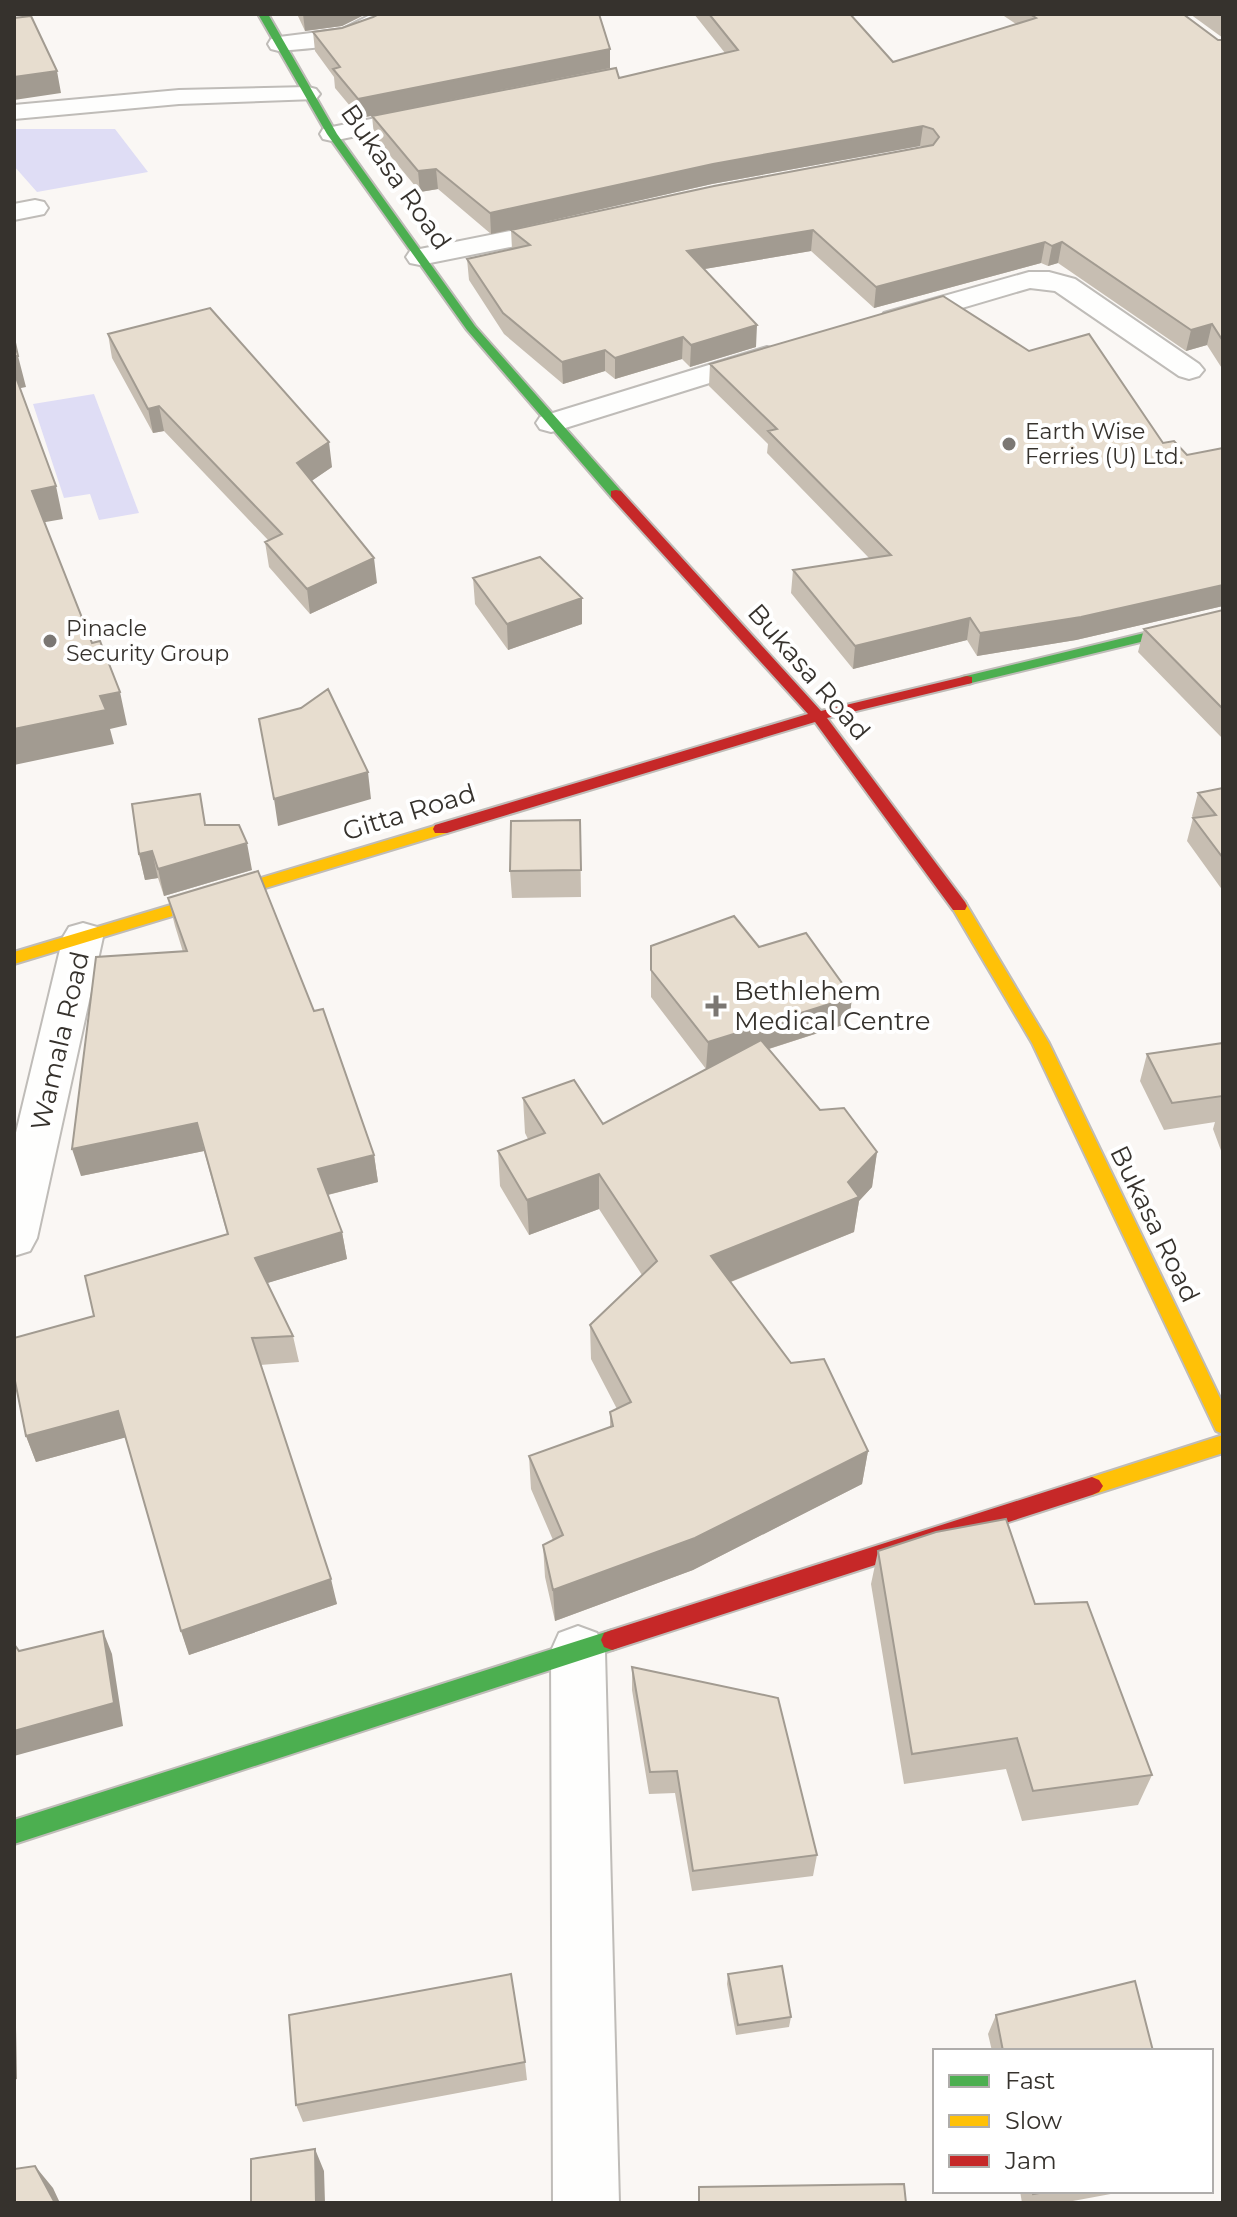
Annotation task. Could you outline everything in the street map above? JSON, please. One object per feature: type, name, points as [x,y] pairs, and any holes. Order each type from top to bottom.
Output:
[{"type":"street","name":"Bukasa Road","points":[[263,14],[332,134],[471,328],[551,423],[818,716],[960,907],[1040,1043],[1223,1425]]},
{"type":"street","points":[[279,44],[346,34],[379,22],[386,14]]},
{"type":"street","points":[[14,112],[179,97],[308,94]]},
{"type":"street","points":[[332,134],[452,110]]},
{"type":"street","points":[[420,257],[600,220]]},
{"type":"street","points":[[860,329],[1040,279],[1065,285],[1189,370]]},
{"type":"street","points":[[551,423],[787,350]]},
{"type":"street","name":"Gitta Road","points":[[14,958],[818,716],[1223,618]]},
{"type":"street","name":"Wamala Road","points":[[14,1238],[83,937]]},
{"type":"street","points":[[14,1832],[1223,1444]]},
{"type":"street","points":[[578,1651],[586,2203]]},
{"type":"shaded area","points":[[14,129],[115,129],[148,172],[37,192],[14,166]]},
{"type":"shaded area","points":[[94,394],[139,513],[99,520],[90,494],[64,498],[33,404]]},
{"type":"building","points":[[379,14],[599,14],[610,49],[358,99],[333,69],[340,67],[313,32],[342,28]]},
{"type":"building","points":[[709,14],[850,14],[893,62],[1036,18],[1030,14],[1183,14],[1218,40],[1223,40],[1223,341],[1212,324],[1191,330],[1062,242],[1052,246],[1045,242],[876,287],[813,230],[687,251],[757,325],[691,345],[683,337],[615,358],[605,350],[562,362],[503,313],[467,259],[530,245],[511,230],[714,186],[933,145],[939,137],[933,129],[923,126],[713,164],[490,213],[436,169],[418,171],[372,116],[616,68],[619,78],[738,50]]},
{"type":"building","points":[[31,16],[57,71],[14,77],[14,18]]},
{"type":"building","points":[[943,296],[1029,351],[1089,334],[1163,443],[1174,441],[1187,455],[1223,448],[1223,585],[1081,617],[980,633],[970,618],[855,646],[793,570],[891,555],[768,431],[777,429],[710,364]]},
{"type":"building","points":[[210,308],[329,442],[297,463],[374,558],[307,589],[265,542],[282,534],[159,406],[148,409],[108,334]]},
{"type":"building","name":"Pinacle Security Group","points":[[14,372],[56,486],[32,491],[92,643],[100,641],[120,692],[100,696],[106,710],[14,729]]},
{"type":"building","points":[[540,557],[582,598],[507,624],[473,578]]},
{"type":"building","points":[[1223,610],[1223,709],[1144,629]]},
{"type":"building","points":[[328,689],[368,772],[274,799],[259,719],[301,708]]},
{"type":"building","points":[[1223,788],[1223,858],[1193,818],[1216,815],[1198,793]]},
{"type":"building","points":[[200,794],[205,825],[239,825],[247,843],[158,869],[152,851],[139,854],[132,804]]},
{"type":"building","points":[[580,820],[581,870],[510,871],[511,821]]},
{"type":"building","points":[[258,871],[314,1011],[323,1009],[374,1155],[318,1169],[342,1232],[255,1258],[293,1336],[252,1338],[331,1579],[181,1631],[118,1411],[26,1436],[14,1376],[14,1338],[94,1316],[85,1276],[228,1234],[197,1123],[72,1149],[96,957],[187,951],[168,898]]},
{"type":"building","points":[[734,916],[759,947],[806,933],[852,997],[708,1042],[651,970],[651,946]]},
{"type":"building","points":[[761,1040],[820,1110],[844,1108],[877,1152],[848,1182],[859,1197],[711,1256],[791,1363],[824,1359],[868,1451],[695,1538],[553,1590],[543,1545],[563,1535],[529,1456],[613,1426],[610,1412],[631,1402],[590,1325],[657,1261],[599,1174],[527,1200],[498,1151],[545,1133],[523,1098],[574,1080],[603,1124]]},
{"type":"building","points":[[1223,1043],[1223,1096],[1172,1103],[1147,1054]]},
{"type":"building","points":[[1006,1519],[1035,1604],[1087,1602],[1152,1775],[1033,1791],[1017,1738],[912,1754],[878,1551],[936,1532]]},
{"type":"building","points":[[103,1631],[114,1703],[14,1731],[14,1644],[19,1651]]},
{"type":"building","points":[[632,1667],[778,1698],[817,1855],[693,1871],[677,1771],[650,1772]]},
{"type":"building","points":[[782,1966],[791,2017],[738,2025],[728,1974]]},
{"type":"building","points":[[511,1974],[525,2062],[296,2105],[289,2015]]},
{"type":"building","points":[[1135,1981],[1152,2049],[1003,2049],[996,2015]]},
{"type":"building","points":[[315,2149],[316,2203],[251,2203],[251,2159]]},
{"type":"building","points":[[35,2166],[55,2203],[14,2203],[14,2169]]},
{"type":"building","points":[[904,2184],[906,2203],[699,2203],[699,2187]]},
{"type":"traffic: fast","points":[[263,14],[332,134],[471,328],[616,494]]},
{"type":"traffic: fast","points":[[967,680],[1223,618]]},
{"type":"traffic: fast","points":[[14,1832],[612,1640]]},
{"type":"traffic: slow","points":[[14,958],[441,829]]},
{"type":"traffic: slow","points":[[959,906],[1040,1043],[1223,1425]]},
{"type":"traffic: slow","points":[[1092,1486],[1223,1444]]},
{"type":"traffic: jam","points":[[616,494],[818,716],[959,906]]},
{"type":"traffic: jam","points":[[441,829],[818,716],[967,680]]},
{"type":"traffic: jam","points":[[612,1640],[1092,1486]]},
{"type":"place","name":"Earth Wise Ferries (U) Ltd.","points":[[1009,444]]},
{"type":"place","name":"Pinacle Security Group","points":[[50,641]]},
{"type":"place","name":"Bethlehem Medical Centre","points":[[716,1006]]}]
